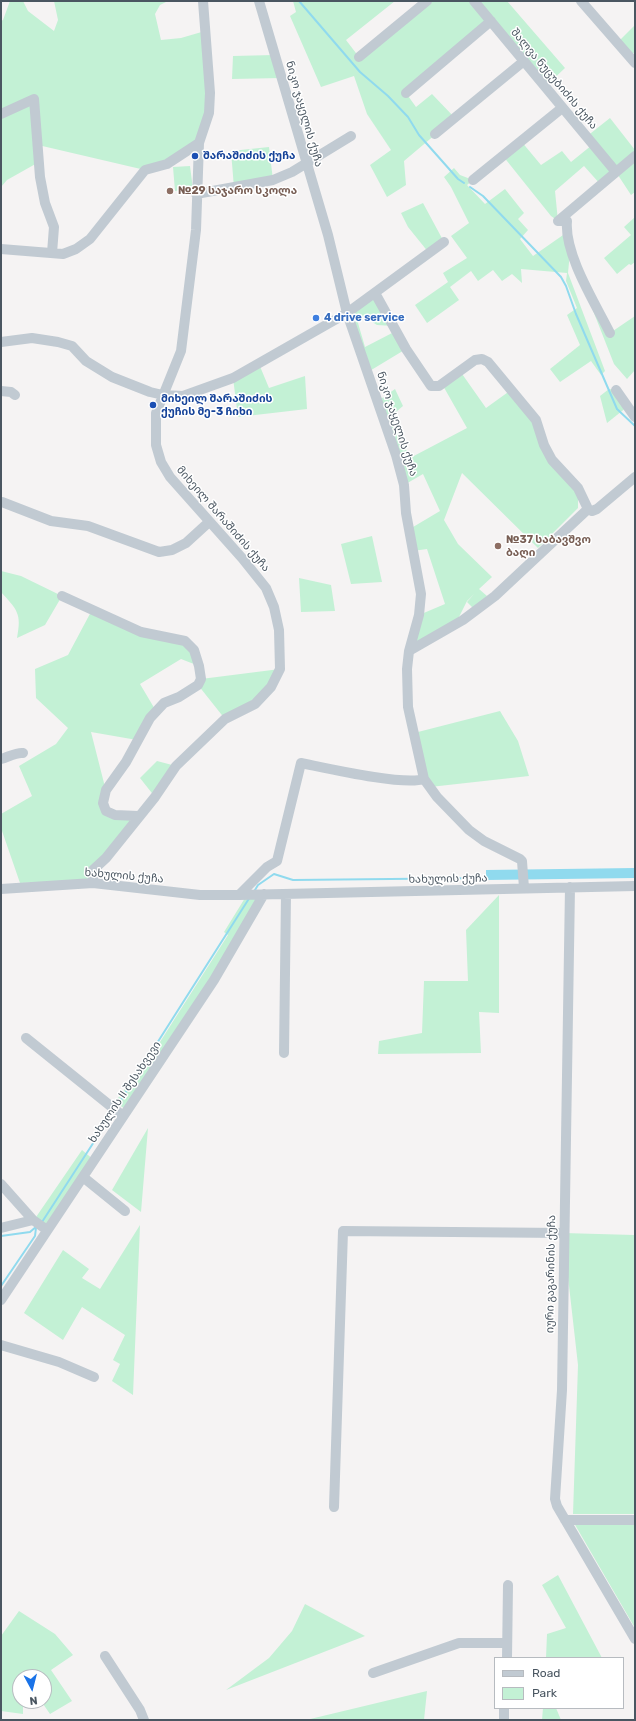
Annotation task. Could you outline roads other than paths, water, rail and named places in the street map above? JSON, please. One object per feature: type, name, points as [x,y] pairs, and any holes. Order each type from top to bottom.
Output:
[{"type":"street","name":"მიხეილ შარაშიძის ქუჩა","points":[[93,883],[93,870],[106,858],[155,796],[176,766],[225,719],[255,704],[271,687],[280,669],[279,630],[274,607],[266,588],[242,558],[170,477],[161,462],[156,445],[156,413],[181,351],[196,230],[196,194],[199,143],[209,112],[210,93],[203,1]]},
{"type":"street","name":"ნიკო ჯაყელის ქუჩა","points":[[259,1],[328,235],[347,313],[399,464],[404,485],[406,513],[421,594],[419,615],[409,651],[406,669],[408,707],[424,778],[437,797],[469,830],[484,841],[520,859],[524,888]]},
{"type":"street","points":[[359,57],[427,1]]},
{"type":"street","name":"შალვა ნუცუბიძის ქუჩა","points":[[474,1],[616,172]]},
{"type":"street","points":[[581,1],[635,63]]},
{"type":"street","points":[[406,93],[491,21]]},
{"type":"street","points":[[435,134],[524,61]]},
{"type":"street","points":[[1,114],[34,99],[40,177],[45,203],[54,227],[52,253]]},
{"type":"street","points":[[473,180],[562,108]]},
{"type":"street","points":[[196,194],[273,180],[306,164],[350,136]]},
{"type":"street","points":[[1,249],[63,254],[76,249],[90,238],[146,170],[167,164],[199,143]]},
{"type":"street","points":[[610,333],[570,251],[566,233],[567,221],[558,220],[635,156]]},
{"type":"street","points":[[1,342],[32,338],[72,346],[86,360],[112,377],[163,395],[183,396],[234,378],[347,313],[444,242]]},
{"type":"street","points":[[375,293],[406,349],[431,386],[439,386],[475,360],[482,359],[488,362],[536,420],[544,445],[552,460],[578,488],[588,509],[592,511],[598,509],[635,477]]},
{"type":"street","points":[[616,390],[635,417]]},
{"type":"street","points":[[1,391],[11,392],[15,395]]},
{"type":"street","points":[[2,502],[51,522],[88,526],[159,552],[172,550],[186,543],[209,522]]},
{"type":"street","points":[[409,651],[463,620],[495,596],[588,509]]},
{"type":"street","points":[[62,596],[141,632],[185,641],[194,650],[201,679],[198,685],[179,698],[164,703],[150,718],[126,762],[106,790],[103,803],[106,811],[115,815],[138,816]]},
{"type":"street","points":[[1,759],[19,752],[23,753]]},
{"type":"street","points":[[242,895],[267,867],[277,861],[300,763],[399,780],[418,781],[424,778]]},
{"type":"street","name":"ხახულის ქუჩა","points":[[1,889],[93,883],[200,895],[242,895],[635,886]]},
{"type":"street","name":"იური გაგარინის ქუჩა","points":[[570,887],[563,1233],[562,1390],[555,1500],[565,1520],[635,1639]]},
{"type":"street","name":"ხახულის II შესახვევი","points":[[1,1300],[83,1177],[117,1112],[214,980],[263,894]]},
{"type":"street","points":[[284,1053],[286,894]]},
{"type":"street","points":[[26,1038],[117,1112]]},
{"type":"street","points":[[83,1177],[126,1211]]},
{"type":"street","points":[[1,1184],[34,1220],[47,1230]]},
{"type":"street","points":[[1,1228],[34,1220]]},
{"type":"street","points":[[334,1507],[343,1231],[563,1233]]},
{"type":"street","points":[[1,1345],[59,1362],[94,1377]]},
{"type":"street","points":[[565,1520],[635,1520]]},
{"type":"street","points":[[506,1657],[508,1584]]},
{"type":"street","points":[[373,1673],[460,1643],[507,1643]]},
{"type":"street","points":[[105,1656],[140,1710],[144,1720]]},
{"type":"street","points":[[504,1709],[504,1720]]},
{"type":"water","points":[[635,868],[635,878],[486,880],[486,870]]},
{"type":"waterway","points":[[299,1],[360,72],[388,96],[408,117],[419,135],[458,179],[464,183]]},
{"type":"waterway","points":[[470,187],[483,196],[561,277],[617,409],[635,426]]},
{"type":"waterway","points":[[255,890],[258,885],[274,874],[293,880],[487,878]]},
{"type":"waterway","points":[[117,1106],[250,897]]},
{"type":"waterway","points":[[42,1222],[114,1111]]},
{"type":"waterway","points":[[1,1236],[30,1232],[37,1226]]},
{"type":"waterway","points":[[1,1286],[35,1236],[36,1228]]},
{"type":"place","name":"შარაშიძის ქუჩა","points":[[195,156]]},
{"type":"place","name":"№29 საჯარო სკოლა","points":[[170,191]]},
{"type":"place","name":"4 drive service","points":[[316,318]]},
{"type":"place","name":"მიხეილ შარაშიძის ქუჩის მე-3 ჩიხი","points":[[153,405]]},
{"type":"place","name":"№37 საბავშვო ბაღი","points":[[498,546]]}]
